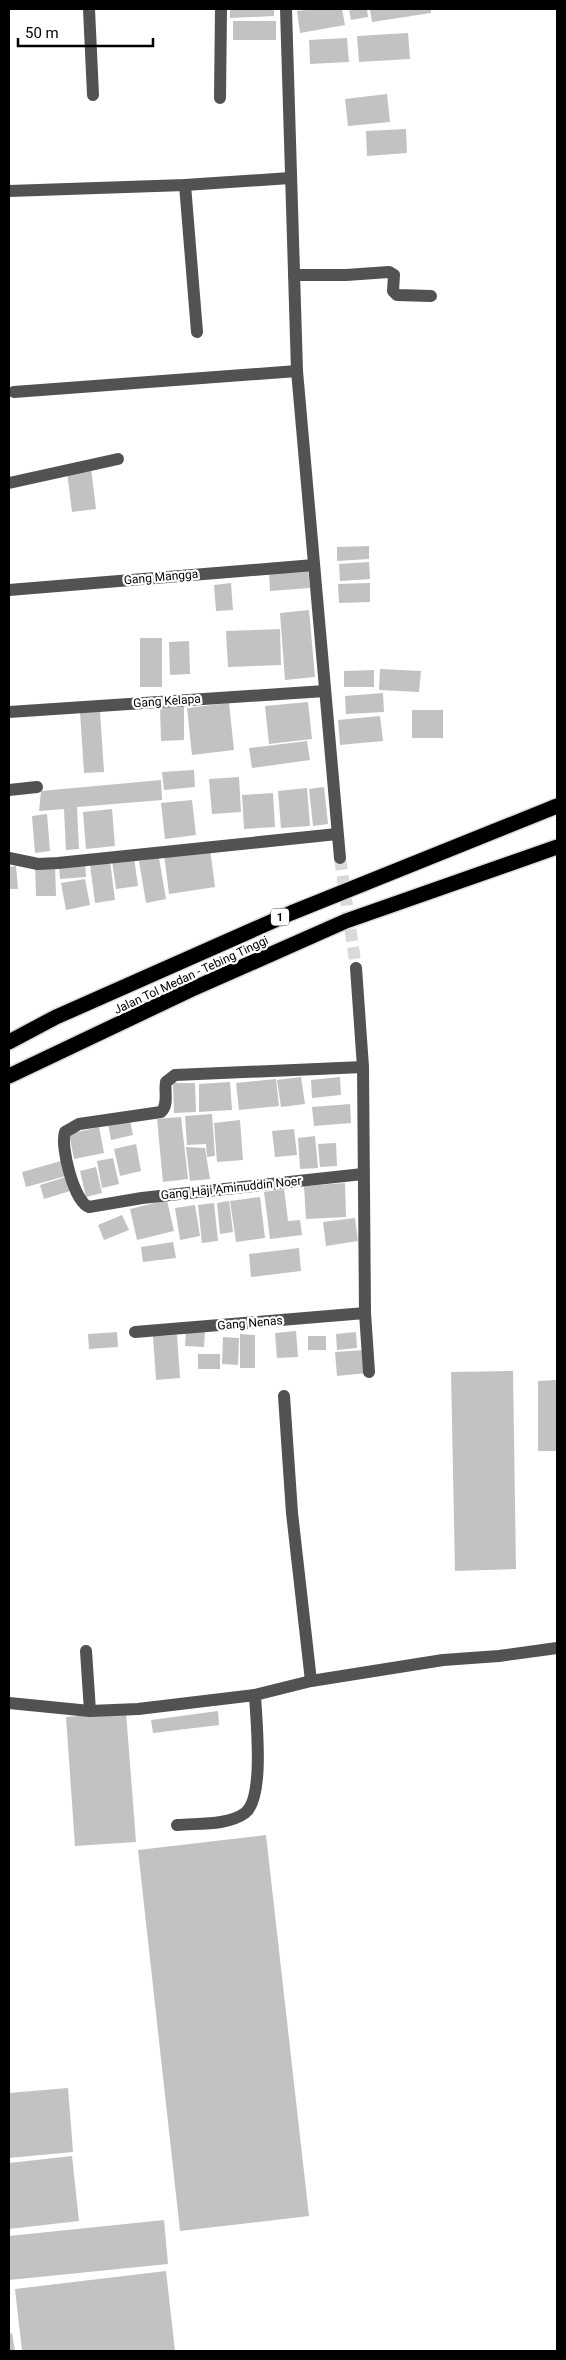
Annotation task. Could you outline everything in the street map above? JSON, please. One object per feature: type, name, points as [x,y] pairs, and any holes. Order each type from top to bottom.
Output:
[{"type":"highway","name":"1","points":[[9,1042],[56,1017],[291,913],[557,806]]},
{"type":"highway","name":"Jalan Tol Medan - Tebing Tinggi","points":[[9,1076],[190,990],[346,921],[557,847]]},
{"type":"street","points":[[89,9],[92,95]]},
{"type":"street","points":[[220,98],[221,9]]},
{"type":"street","points":[[286,9],[297,371],[340,858]]},
{"type":"street","points":[[9,191],[185,186],[290,178]]},
{"type":"street","points":[[185,186],[197,332]]},
{"type":"street","points":[[294,275],[346,275],[389,272],[394,275],[393,291],[397,295],[430,296]]},
{"type":"street","points":[[14,392],[297,371]]},
{"type":"street","points":[[9,483],[118,459]]},
{"type":"street","name":"Gang Mangga","points":[[9,590],[314,565]]},
{"type":"street","name":"Gang Kelapa","points":[[9,712],[325,691]]},
{"type":"street","points":[[9,790],[37,787]]},
{"type":"street","points":[[9,858],[38,864],[58,863],[337,834]]},
{"type":"street","points":[[356,968],[363,1067],[365,1313],[369,1372]]},
{"type":"street","name":"Gang Haji Aminuddin Noer","points":[[363,1067],[175,1075],[166,1082],[166,1102],[160,1112],[124,1116],[72,1126],[65,1132],[64,1144],[74,1190],[86,1206],[100,1207],[142,1198],[363,1174]]},
{"type":"street","name":"Gang Nenas","points":[[135,1332],[365,1313]]},
{"type":"street","points":[[284,1396],[292,1513],[310,1681]]},
{"type":"street","points":[[9,1703],[90,1711],[138,1709],[255,1695],[310,1681],[443,1660],[499,1656],[557,1648]]},
{"type":"street","points":[[86,1652],[90,1711]]},
{"type":"street","points":[[177,1825],[230,1820],[245,1813],[250,1807],[257,1778],[255,1695]]},
{"type":"building","points":[[230,9],[274,9],[274,16],[230,18]]},
{"type":"building","points":[[342,9],[345,25],[300,33],[297,11]]},
{"type":"building","points":[[349,9],[367,9],[368,17],[351,20]]},
{"type":"building","points":[[370,9],[431,9],[431,13],[372,22]]},
{"type":"building","points":[[233,21],[276,21],[276,40],[233,40]]},
{"type":"building","points":[[408,33],[410,59],[359,62],[357,36]]},
{"type":"building","points":[[347,38],[349,62],[310,64],[309,40]]},
{"type":"building","points":[[387,94],[390,122],[348,126],[345,99]]},
{"type":"building","points":[[406,129],[407,153],[367,156],[366,131]]},
{"type":"building","points":[[91,468],[96,509],[72,512],[67,472]]},
{"type":"building","points":[[369,546],[369,559],[337,561],[337,547]]},
{"type":"building","points":[[369,562],[370,579],[340,581],[339,564]]},
{"type":"building","points":[[308,569],[310,588],[270,591],[269,572]]},
{"type":"building","points":[[231,583],[233,610],[216,611],[214,585]]},
{"type":"building","points":[[370,583],[370,602],[339,603],[338,584]]},
{"type":"building","points":[[309,610],[315,677],[285,680],[280,613]]},
{"type":"building","points":[[280,629],[281,665],[228,667],[226,631]]},
{"type":"building","points":[[140,638],[162,638],[162,687],[140,687]]},
{"type":"building","points":[[189,641],[190,674],[170,675],[169,642]]},
{"type":"building","points":[[380,669],[421,671],[419,692],[379,690]]},
{"type":"building","points":[[374,670],[374,687],[344,687],[344,671]]},
{"type":"building","points":[[383,693],[384,712],[346,714],[345,696]]},
{"type":"building","points":[[308,702],[312,739],[269,744],[265,706]]},
{"type":"building","points":[[229,703],[234,750],[192,755],[187,708]]},
{"type":"building","points":[[184,705],[184,740],[161,741],[160,706]]},
{"type":"building","points":[[412,710],[443,710],[443,738],[412,738]]},
{"type":"building","points":[[100,711],[104,772],[84,773],[80,712]]},
{"type":"building","points":[[380,716],[383,741],[340,745],[338,720]]},
{"type":"building","points":[[307,741],[310,760],[252,768],[249,748]]},
{"type":"building","points":[[194,770],[195,787],[164,790],[162,772]]},
{"type":"building","points":[[239,777],[241,812],[212,814],[209,779]]},
{"type":"building","points":[[161,780],[162,800],[77,807],[79,849],[66,850],[64,809],[39,811],[41,791]]},
{"type":"building","points":[[324,787],[328,824],[313,826],[309,789]]},
{"type":"building","points":[[307,788],[310,826],[281,828],[278,791]]},
{"type":"building","points":[[273,793],[275,827],[244,829],[242,795]]},
{"type":"building","points":[[192,800],[196,835],[165,839],[161,803]]},
{"type":"building","points":[[112,809],[115,846],[86,849],[83,812]]},
{"type":"building","points":[[47,814],[50,851],[35,853],[32,816]]},
{"type":"building","points":[[210,848],[215,887],[169,894],[164,854]]},
{"type":"building","points":[[134,858],[138,886],[116,889],[112,861]]},
{"type":"building","points":[[159,858],[166,899],[146,903],[139,861]]},
{"type":"building","points":[[85,861],[86,877],[60,879],[59,864]]},
{"type":"building","points":[[110,861],[115,900],[95,903],[90,864]]},
{"type":"building","points":[[55,864],[56,896],[36,896],[35,865]]},
{"type":"building","points":[[16,866],[18,889],[9,889],[9,867]]},
{"type":"building","points":[[85,879],[90,905],[66,910],[61,883]]},
{"type":"building","points":[[301,1077],[305,1104],[281,1107],[277,1080]]},
{"type":"building","points":[[340,1077],[341,1095],[312,1098],[311,1080]]},
{"type":"building","points":[[276,1079],[279,1106],[239,1110],[236,1083]]},
{"type":"building","points":[[230,1082],[232,1110],[199,1112],[199,1084]]},
{"type":"building","points":[[173,1083],[195,1083],[196,1112],[174,1113]]},
{"type":"building","points":[[350,1104],[351,1123],[314,1126],[312,1107]]},
{"type":"building","points":[[212,1114],[215,1156],[207,1157],[206,1144],[187,1145],[185,1116]]},
{"type":"building","points":[[181,1117],[188,1179],[163,1182],[157,1119]]},
{"type":"building","points":[[130,1120],[133,1135],[111,1140],[108,1124]]},
{"type":"building","points":[[240,1120],[243,1160],[217,1162],[214,1123]]},
{"type":"building","points":[[99,1127],[104,1153],[74,1159],[69,1134]]},
{"type":"building","points":[[294,1129],[297,1155],[275,1157],[272,1131]]},
{"type":"building","points":[[315,1136],[318,1168],[300,1169],[298,1138]]},
{"type":"building","points":[[336,1143],[337,1166],[320,1167],[318,1144]]},
{"type":"building","points":[[136,1144],[141,1171],[120,1176],[114,1149]]},
{"type":"building","points":[[186,1147],[205,1148],[210,1179],[190,1181]]},
{"type":"building","points":[[113,1158],[119,1184],[102,1188],[97,1161]]},
{"type":"building","points":[[61,1161],[66,1176],[26,1187],[22,1172]]},
{"type":"building","points":[[96,1167],[102,1193],[86,1197],[80,1171]]},
{"type":"building","points":[[66,1177],[70,1191],[44,1199],[40,1185]]},
{"type":"building","points":[[345,1183],[346,1217],[306,1219],[304,1186]]},
{"type":"building","points":[[284,1189],[288,1221],[300,1220],[302,1235],[270,1239],[264,1192]]},
{"type":"building","points":[[260,1197],[265,1238],[236,1242],[230,1201]]},
{"type":"building","points":[[167,1200],[174,1231],[137,1240],[130,1209]]},
{"type":"building","points":[[229,1201],[233,1232],[220,1234],[217,1203]]},
{"type":"building","points":[[214,1203],[218,1241],[202,1243],[198,1205]]},
{"type":"building","points":[[195,1205],[200,1236],[180,1240],[175,1208]]},
{"type":"building","points":[[122,1215],[129,1230],[104,1240],[98,1225]]},
{"type":"building","points":[[355,1218],[358,1241],[326,1246],[323,1222]]},
{"type":"building","points":[[173,1242],[176,1258],[143,1262],[141,1247]]},
{"type":"building","points":[[299,1248],[301,1271],[251,1277],[249,1254]]},
{"type":"building","points":[[186,1331],[205,1331],[204,1347],[185,1346]]},
{"type":"building","points":[[296,1331],[298,1357],[277,1358],[275,1333]]},
{"type":"building","points":[[117,1332],[118,1347],[89,1349],[88,1334]]},
{"type":"building","points":[[356,1332],[357,1348],[337,1350],[336,1334]]},
{"type":"building","points":[[240,1334],[255,1335],[255,1368],[240,1368]]},
{"type":"building","points":[[177,1335],[180,1378],[156,1380],[153,1336]]},
{"type":"building","points":[[308,1336],[326,1336],[326,1350],[308,1350]]},
{"type":"building","points":[[223,1337],[239,1338],[238,1365],[222,1364]]},
{"type":"building","points":[[365,1350],[367,1373],[337,1376],[335,1352]]},
{"type":"building","points":[[198,1354],[220,1354],[220,1369],[198,1369]]},
{"type":"building","points":[[513,1371],[516,1569],[455,1571],[451,1372]]},
{"type":"building","points":[[557,1380],[557,1451],[538,1451],[538,1381]]},
{"type":"building","points":[[218,1711],[219,1725],[153,1733],[151,1720]]},
{"type":"building","points":[[126,1712],[136,1842],[75,1846],[66,1717]]},
{"type":"building","points":[[266,1835],[309,2216],[180,2231],[138,1850]]},
{"type":"building","points":[[68,2088],[73,2152],[9,2158],[9,2093]]},
{"type":"building","points":[[72,2156],[79,2221],[9,2229],[9,2163]]},
{"type":"building","points":[[164,2220],[168,2264],[9,2280],[9,2236]]},
{"type":"building","points":[[166,2271],[175,2351],[22,2351],[15,2289]]},
{"type":"building","points":[[12,2333],[15,2351],[9,2351],[9,2334]]},
{"type":"tunnel","points":[[340,858],[356,968]]}]
